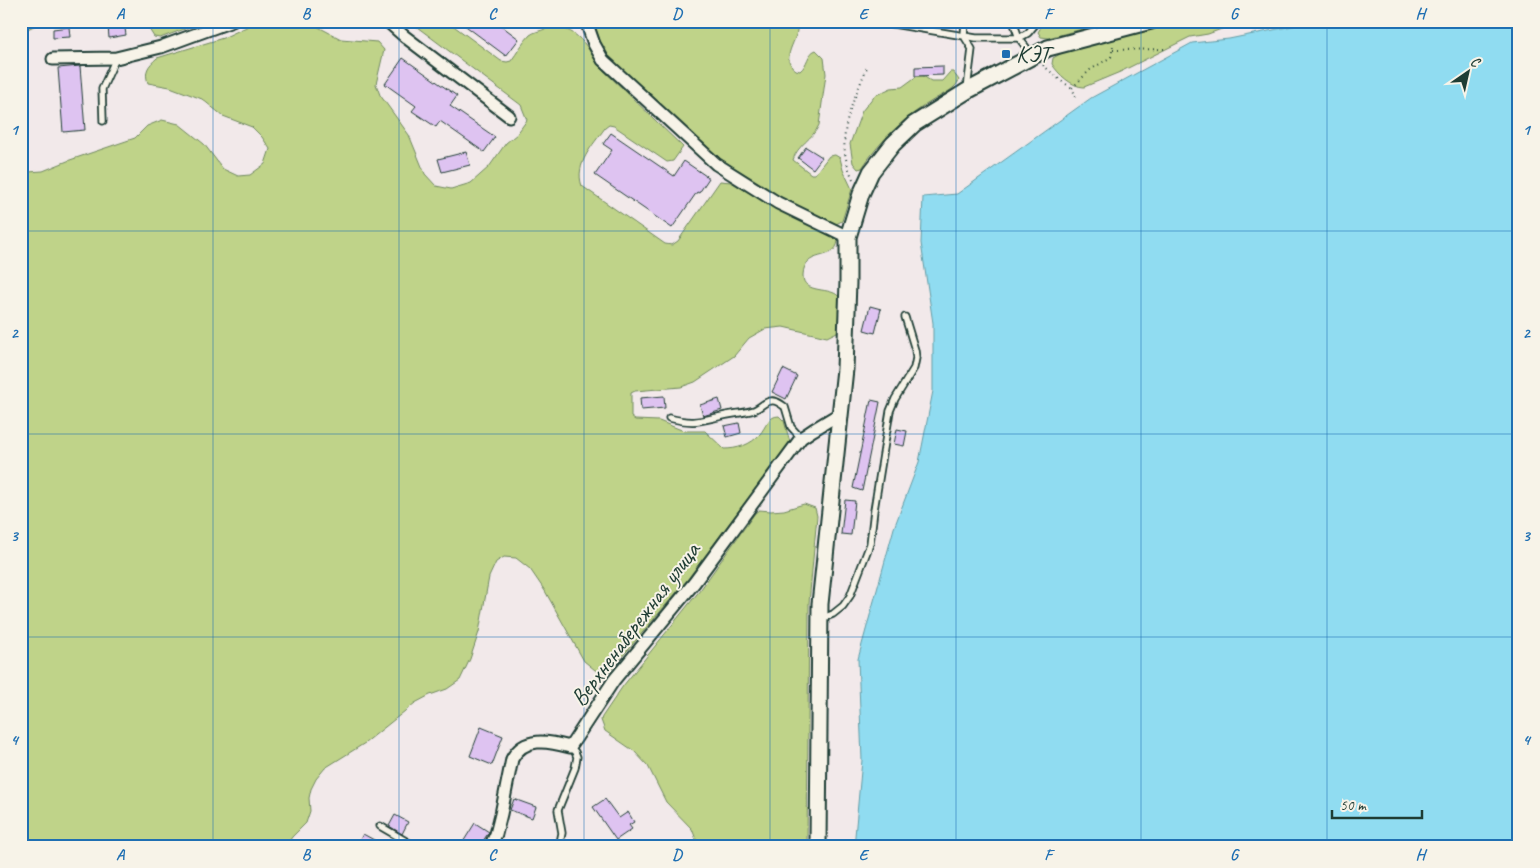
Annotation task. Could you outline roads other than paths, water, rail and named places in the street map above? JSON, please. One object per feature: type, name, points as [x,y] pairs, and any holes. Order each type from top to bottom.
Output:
[{"type":"main road","points":[[818,847],[819,620],[821,584],[841,413],[847,327],[848,237],[861,194],[871,172],[893,144],[914,124],[967,91],[1032,55],[1054,46],[1151,21]]},
{"type":"street","points":[[53,60],[116,58],[160,47],[232,21]]},
{"type":"street","points":[[387,21],[509,116]]},
{"type":"street","points":[[586,21],[594,44],[603,60],[716,164],[778,203],[848,237]]},
{"type":"street","name":"Верхненабережная улица","points":[[570,747],[614,680],[694,583],[801,438],[841,413]]},
{"type":"street","points":[[490,847],[496,834],[512,760],[516,751],[523,746],[538,742],[570,747]]},
{"type":"lane","points":[[875,21],[976,38],[1019,38],[1028,33],[1038,21]]},
{"type":"lane","points":[[965,21],[964,36],[972,49],[967,91]]},
{"type":"lane","points":[[1013,21],[1019,38],[1032,55]]},
{"type":"lane","points":[[103,121],[102,89],[116,58]]},
{"type":"lane","points":[[819,620],[833,614],[843,606],[850,596],[870,544],[890,411],[900,388],[914,368],[916,358],[905,317]]},
{"type":"lane","points":[[669,418],[687,422],[706,421],[729,415],[740,415],[758,409],[768,401],[773,400],[785,407],[791,427],[801,438]]},
{"type":"lane","points":[[559,847],[562,833],[558,810],[575,768],[577,757],[570,747]]},
{"type":"lane","points":[[380,826],[416,847]]},
{"type":"water","points":[[1317,21],[1519,21],[1519,847],[854,847],[862,760],[858,659],[894,528],[919,462],[933,391],[933,323],[921,243],[923,197],[957,194],[1091,98],[1192,43],[1229,39]]},
{"type":"place","name":"КЭТ","points":[[1006,54]]}]
